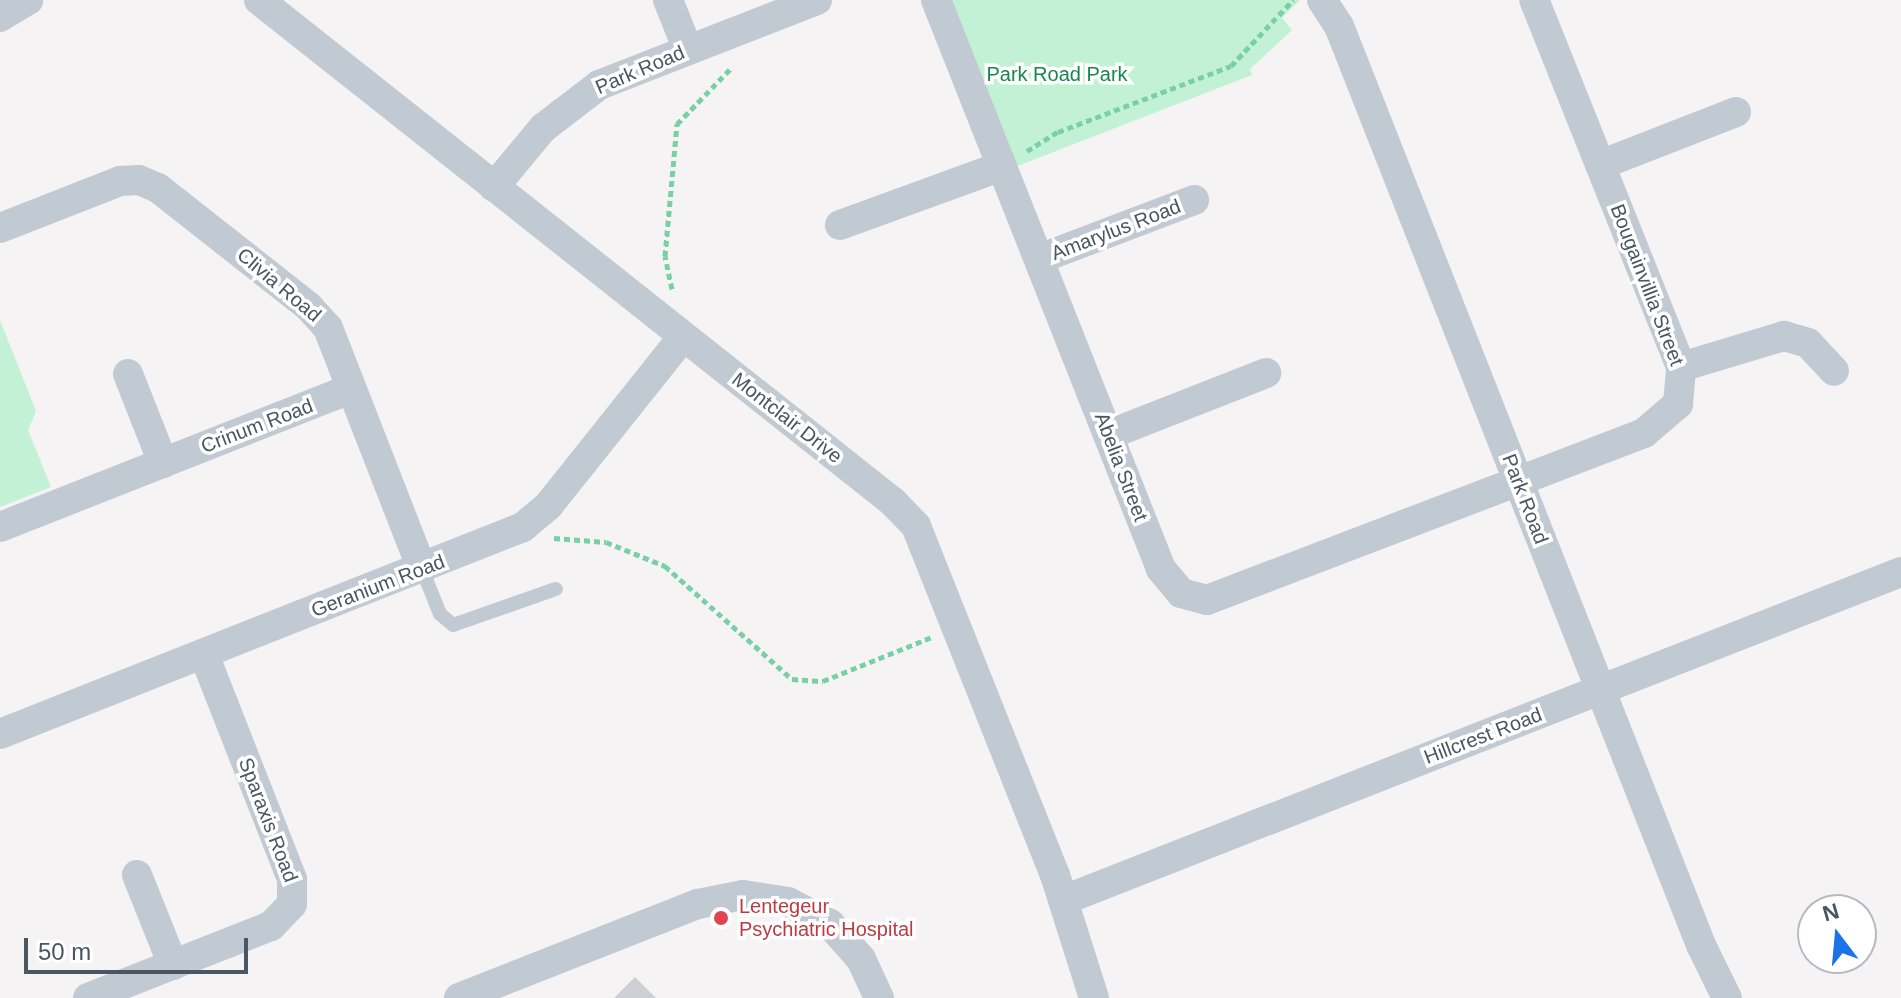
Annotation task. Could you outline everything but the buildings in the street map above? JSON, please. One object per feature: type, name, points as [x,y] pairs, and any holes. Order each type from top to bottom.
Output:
[{"type":"street","points":[[0,17],[28,0]]},
{"type":"street","name":"Montclair Drive","points":[[259,0],[906,513],[926,542],[959,626],[1064,900],[1094,998]]},
{"type":"street","points":[[668,0],[688,50]]},
{"type":"street","name":"Park Road","points":[[494,187],[568,104],[599,85],[817,0]]},
{"type":"street","name":"Abelia Street","points":[[936,0],[1166,578],[1181,593],[1207,600],[1518,481]]},
{"type":"street","name":"Park Road","points":[[1322,0],[1339,26],[1701,945],[1727,998]]},
{"type":"street","name":"Bougainvillia Street","points":[[1518,481],[1657,426],[1678,404],[1681,367],[1534,0]]},
{"type":"street","points":[[1600,165],[1736,112]]},
{"type":"street","points":[[840,225],[1002,166]]},
{"type":"street","name":"Clivia Road","points":[[0,228],[120,181],[149,183],[317,313],[351,389],[422,569]]},
{"type":"street","name":"Amarylus Road","points":[[1039,259],[1194,200]]},
{"type":"street","points":[[1681,367],[1784,336],[1808,343],[1834,371]]},
{"type":"street","name":"Geranium Road","points":[[0,734],[509,534],[548,506],[683,337]]},
{"type":"street","points":[[1108,435],[1266,373]]},
{"type":"street","points":[[128,374],[163,463]]},
{"type":"street","name":"Crinum Road","points":[[0,527],[351,389]]},
{"type":"street","name":"Hillcrest Road","points":[[1064,900],[1901,572]]},
{"type":"street","name":"Sparaxis Road","points":[[88,998],[280,921],[295,892],[204,654]]},
{"type":"street","points":[[137,875],[173,965]]},
{"type":"street","points":[[459,998],[698,904],[743,895],[788,902],[830,924],[861,959],[879,998]]},
{"type":"lane","points":[[422,569],[440,614],[453,625],[556,589]]},
{"type":"path","points":[[1002,166],[1058,132],[1231,66],[1293,0]]},
{"type":"path","points":[[683,337],[665,256],[677,124],[738,61]]},
{"type":"path","points":[[509,534],[606,542],[665,566],[792,679],[823,681],[959,626]]},
{"type":"green space","name":"Park Road Park","points":[[949,0],[1300,0],[1282,18],[1292,30],[1250,69],[1252,75],[1015,167]]},
{"type":"green space","points":[[0,320],[36,411],[28,430],[51,487],[0,507]]},
{"type":"place","name":"Lentegeur Psychiatric Hospital","points":[[721,918]]}]
